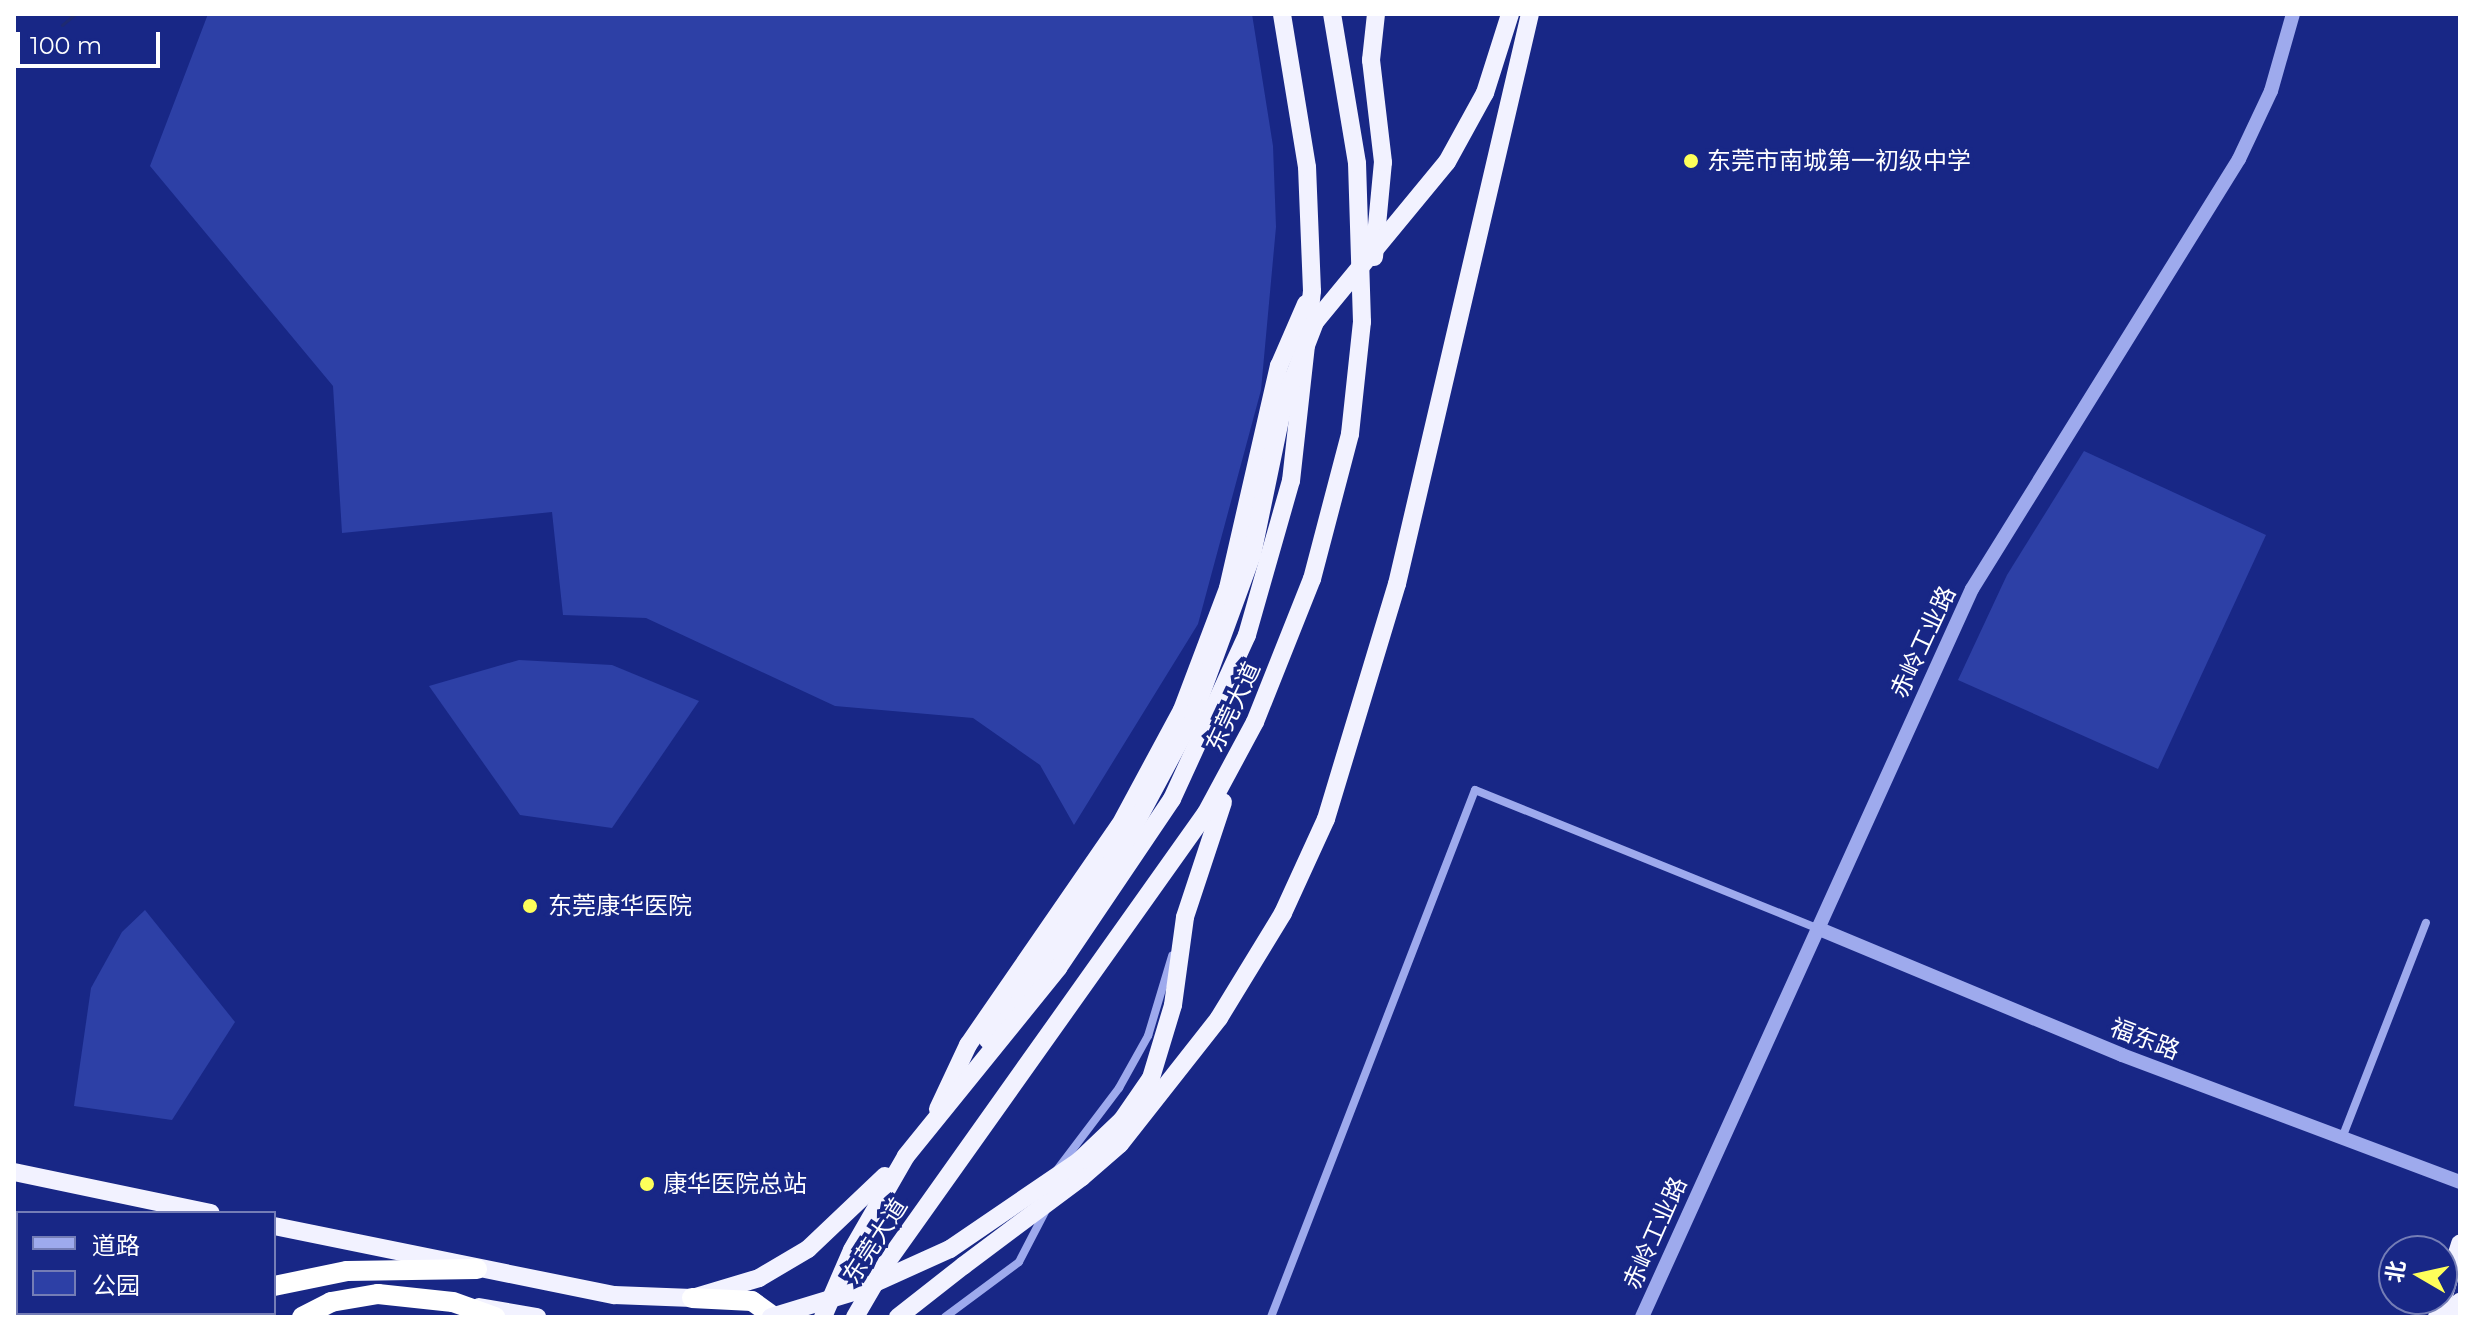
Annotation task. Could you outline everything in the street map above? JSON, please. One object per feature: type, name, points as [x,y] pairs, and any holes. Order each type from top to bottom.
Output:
[{"type":"highway","name":"东莞大道","points":[[823,1317],[873,1210],[922,1135],[1058,968],[1136,856],[1220,703],[1247,635],[1291,481],[1312,291],[1302,122],[1282,14]]},
{"type":"highway","name":"东莞大道","points":[[855,1317],[921,1214],[1167,875],[1255,722],[1338,495],[1362,314],[1357,163],[1332,14]]},
{"type":"highway","points":[[1362,314],[1383,177],[1371,60],[1376,14]]},
{"type":"highway","points":[[935,1118],[1126,841],[1193,716],[1248,567],[1283,405],[1315,322],[1447,162],[1485,93],[1510,14]]},
{"type":"highway","points":[[276,1226],[614,1295],[752,1301],[773,1317],[857,1291],[950,1249],[1120,1144],[1180,1070],[1283,913],[1351,750],[1400,569],[1530,14]]},
{"type":"highway","points":[[935,1118],[968,1045],[1120,825],[1182,710],[1228,588],[1279,366],[1312,291]]},
{"type":"highway","points":[[898,1317],[1080,1169],[1122,1120],[1151,1078],[1162,1047],[1185,917],[1255,722]]},
{"type":"highway","points":[[1122,1120],[1180,1070]]},
{"type":"highway","points":[[692,1298],[759,1278],[808,1249],[922,1135]]},
{"type":"highway","points":[[14,1172],[201,1211]]},
{"type":"highway","points":[[2437,1317],[2460,1244]]},
{"type":"highway","points":[[276,1286],[347,1271],[477,1269]]},
{"type":"highway","points":[[282,1317],[331,1302],[378,1294],[453,1302],[537,1317]]},
{"type":"highway","points":[[302,1317],[331,1302]]},
{"type":"highway","points":[[453,1302],[495,1317]]},
{"type":"highway","points":[[2455,1317],[2460,1302]]},
{"type":"street","name":"赤岭工业路","points":[[1642,1317],[1984,563],[2239,159],[2271,91],[2293,14]]},
{"type":"street","points":[[1271,1317],[1475,790],[1817,928]]},
{"type":"street","points":[[945,1317],[1019,1262],[1034,1239],[1057,1170],[1119,1088],[1148,1036],[1185,917]]},
{"type":"street","points":[[2342,1138],[2426,923]]},
{"type":"street","name":"福东路","points":[[1817,928],[2122,1055],[2460,1182]]},
{"type":"green space","points":[[208,14],[1252,14],[1273,146],[1276,227],[1261,390],[1198,624],[1074,825],[1040,765],[973,718],[835,706],[646,618],[563,615],[552,512],[342,533],[333,386],[150,166]]},
{"type":"green space","points":[[2084,451],[2266,535],[2158,769],[1958,680],[2007,575]]},
{"type":"green space","points":[[519,660],[612,665],[699,701],[612,828],[520,815],[429,686]]},
{"type":"green space","points":[[145,910],[235,1022],[172,1120],[74,1106],[91,988],[122,932]]},
{"type":"waterway","points":[[62,25],[75,14]]},
{"type":"place","name":"东莞市南城第一初级中学","points":[[1691,161]]},
{"type":"place","name":"东莞康华医院","points":[[530,906]]},
{"type":"place","name":"康华医院总站","points":[[647,1184]]}]
